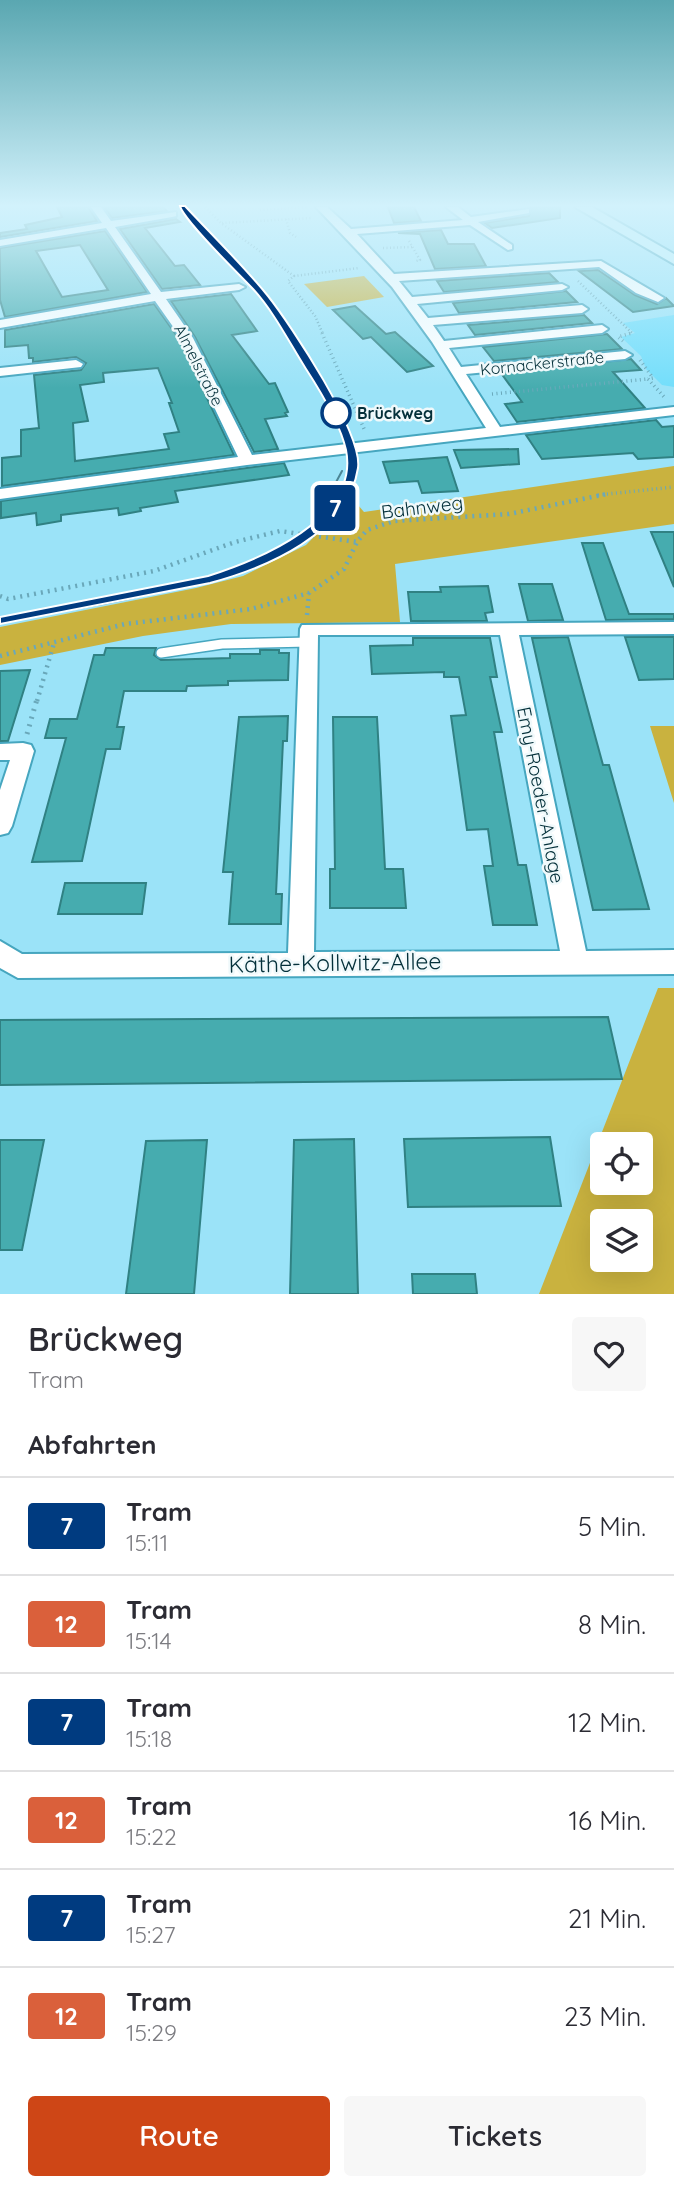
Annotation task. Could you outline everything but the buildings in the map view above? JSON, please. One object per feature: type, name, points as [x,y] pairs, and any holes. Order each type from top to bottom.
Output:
[{"type":"street","name":"Almelstraße","points":[[140,267],[187,338],[247,460]]},
{"type":"street","name":"Kornackerstraße","points":[[382,267],[442,345],[496,432]]},
{"type":"street","points":[[391,278],[550,267]]},
{"type":"street","points":[[606,267],[639,292],[658,298]]},
{"type":"street","points":[[0,324],[161,296],[239,287]]},
{"type":"street","points":[[409,301],[562,287]]},
{"type":"street","points":[[426,322],[582,309]]},
{"type":"street","name":"Kornackerstraße","points":[[442,345],[602,330]]},
{"type":"street","name":"Kornackerstraße","points":[[458,371],[625,355]]},
{"type":"street","points":[[0,372],[76,364]]},
{"type":"street","points":[[0,494],[247,460],[496,432],[672,407]]},
{"type":"street","points":[[302,963],[309,636],[508,628],[674,628]]},
{"type":"street","name":"Emy-Roeder-Anlage","points":[[508,628],[575,961]]},
{"type":"street","points":[[0,752],[23,751],[0,826]]},
{"type":"street","name":"Käthe-Kollwitz-Allee","points":[[0,953],[18,966],[674,962]]},
{"type":"lane","points":[[161,653],[309,636]]},
{"type":"path","points":[[281,267],[293,276]]},
{"type":"path","points":[[360,420],[315,316],[288,281],[293,276],[369,267]]},
{"type":"path","points":[[474,396],[648,379],[672,407]]},
{"type":"path","name":"Bahnweg","points":[[0,656],[173,616],[251,609],[309,593],[344,569],[357,542],[367,530],[394,521],[441,516],[509,514],[620,491],[674,487]]},
{"type":"path","points":[[0,596],[8,598],[154,571],[235,542],[281,531],[357,542]]},
{"type":"path","points":[[309,593],[309,636]]},
{"type":"path","points":[[23,751],[54,643]]},
{"type":"shaded area","points":[[364,276],[384,297],[327,307],[304,284]]},
{"type":"shaded area","points":[[674,315],[674,387],[662,385],[646,369],[641,356],[621,337],[635,333],[623,323]]},
{"type":"shaded area","points":[[674,466],[674,524],[395,564],[400,622],[231,624],[143,636],[0,665],[0,627],[243,576],[306,545],[352,498],[364,512]]},
{"type":"shaded area","points":[[650,726],[674,726],[674,803]]},
{"type":"shaded area","points":[[658,988],[674,988],[674,1294],[539,1294],[590,1163],[590,1195],[653,1195],[653,1132],[602,1132]]},
{"type":"tram line","points":[[0,621],[148,595],[206,579],[260,559],[306,534],[338,503],[352,464],[348,438],[306,356],[239,267]]},
{"type":"tram line","name":"7","points":[[0,621],[210,579],[237,571],[300,541],[314,531],[340,503],[352,467],[351,449],[344,430],[326,392],[265,298],[239,267]]},
{"type":"tram line","points":[[319,514],[342,471]]},
{"type":"place","name":"Brückweg","points":[[336,413]]}]
